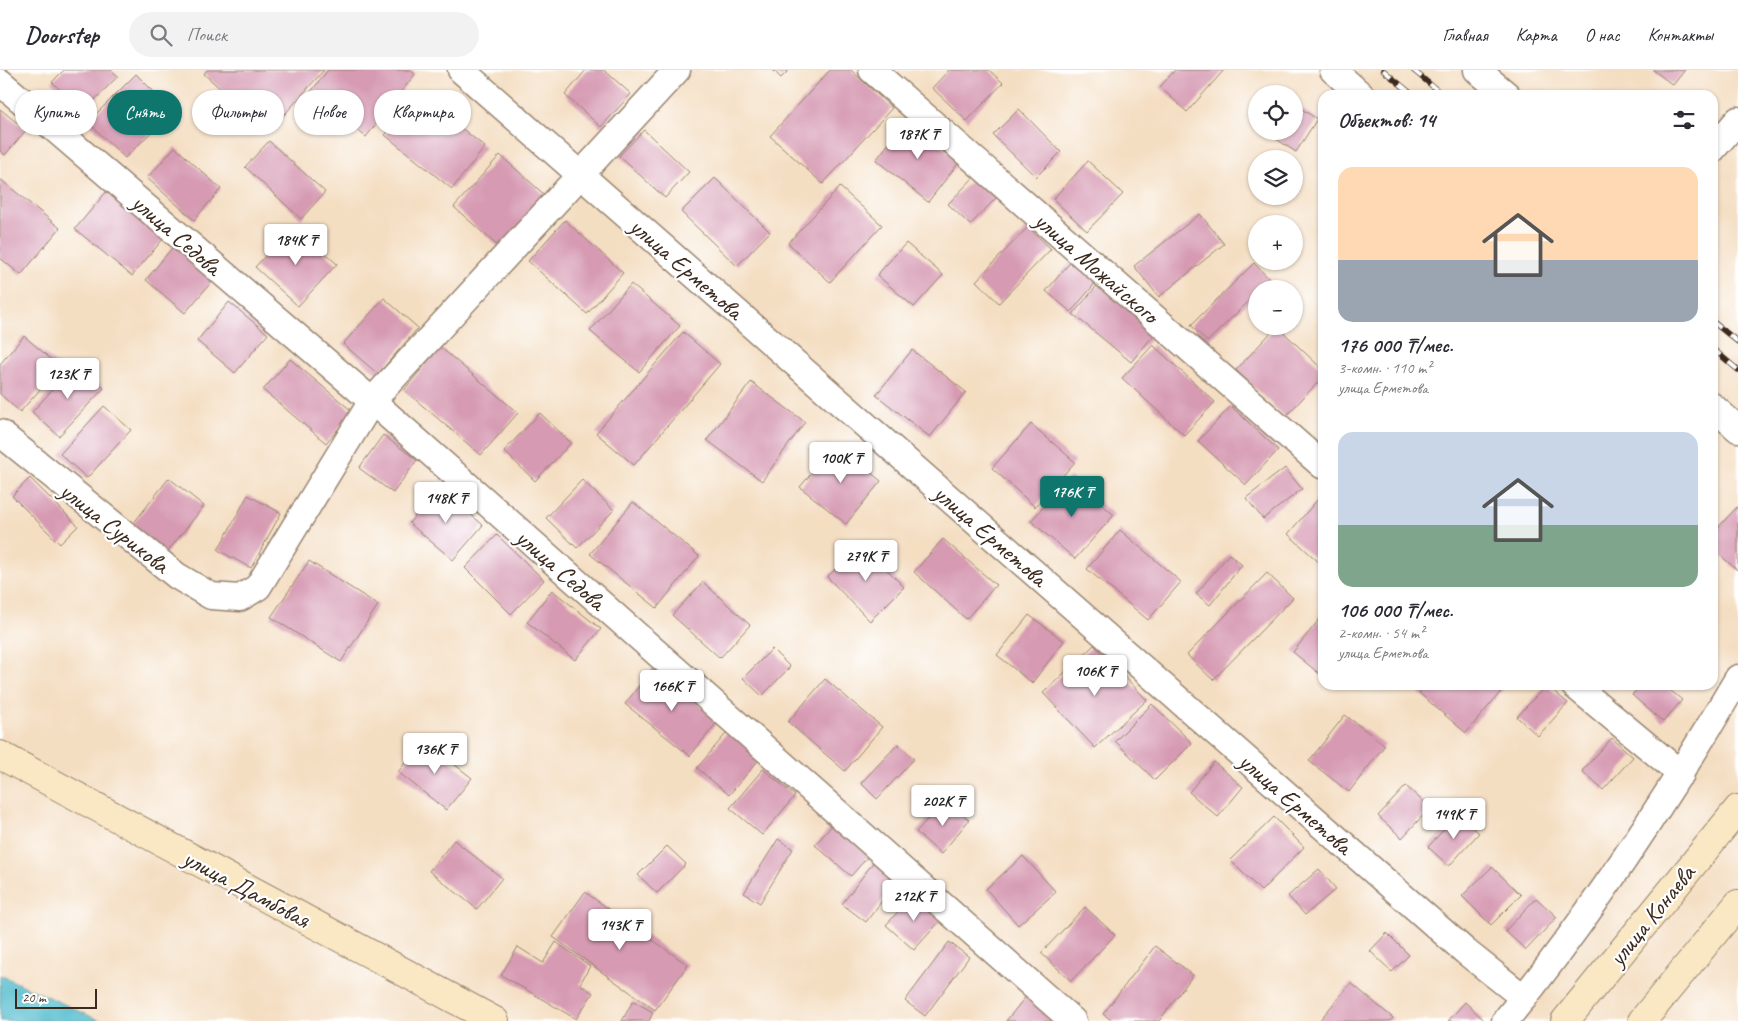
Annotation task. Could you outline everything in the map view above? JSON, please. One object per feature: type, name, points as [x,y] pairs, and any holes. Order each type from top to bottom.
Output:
[{"type":"street","name":"улица Ерметова","points":[[461,70],[1458,946],[1524,998]]},
{"type":"street","points":[[372,402],[677,70]]},
{"type":"street","name":"улица Можайского","points":[[872,70],[1318,460]]},
{"type":"street","points":[[1333,70],[1355,90]]},
{"type":"street","points":[[1477,70],[1501,90]]},
{"type":"street","name":"улица Седова","points":[[0,82],[372,402],[1073,1021]]},
{"type":"street","points":[[1718,143],[1738,120]]},
{"type":"street","name":"улица Сурикова","points":[[0,433],[177,576],[211,596],[240,598],[258,587],[372,402]]},
{"type":"street","points":[[1718,411],[1738,429]]},
{"type":"street","points":[[1505,1021],[1594,905],[1681,774],[1738,678]]},
{"type":"street","points":[[1580,690],[1681,774]]},
{"type":"street","name":"улица Дамбовая","points":[[0,755],[495,1021]]},
{"type":"street","name":"улица Конаева","points":[[1565,1021],[1738,809]]},
{"type":"street","points":[[1642,1021],[1738,904]]},
{"type":"water","points":[[0,975],[101,1021],[0,1021]]},
{"type":"building","points":[[64,70],[111,70],[118,76],[97,98],[97,90],[60,90],[52,82]]},
{"type":"building","points":[[207,70],[324,70],[306,90],[294,90],[294,104],[284,115],[284,90],[222,90],[204,74]]},
{"type":"building","points":[[328,70],[410,70],[415,74],[403,90],[374,90],[374,127],[366,137],[363,135],[364,90],[312,90]]},
{"type":"building","points":[[586,70],[604,70],[631,94],[601,127],[565,95]]},
{"type":"building","points":[[773,70],[789,70],[781,78]]},
{"type":"building","points":[[830,70],[851,70],[892,108],[823,184],[770,136]]},
{"type":"building","points":[[949,70],[989,70],[1003,83],[967,121],[932,88]]},
{"type":"building","points":[[1175,70],[1224,70],[1187,112],[1160,87]]},
{"type":"building","points":[[1653,70],[1685,70],[1673,85]]},
{"type":"building","points":[[136,74],[152,90],[120,90]]},
{"type":"building","points":[[107,103],[107,135],[148,135],[125,158],[97,131],[97,113]]},
{"type":"building","points":[[0,109],[15,121],[15,135],[22,135],[5,155],[0,151]]},
{"type":"building","points":[[1019,109],[1061,152],[1036,177],[993,135]]},
{"type":"building","points":[[1303,110],[1317,119],[1297,150],[1293,150],[1278,140],[1303,140]]},
{"type":"building","points":[[908,119],[960,161],[928,202],[876,160]]},
{"type":"building","points":[[644,130],[689,172],[665,198],[619,156]]},
{"type":"building","points":[[385,135],[470,135],[485,147],[452,189]]},
{"type":"building","points":[[269,141],[325,192],[301,219],[245,167]]},
{"type":"building","points":[[175,147],[221,189],[194,220],[147,178]]},
{"type":"building","points":[[500,155],[547,197],[501,249],[454,207]]},
{"type":"building","points":[[1088,161],[1123,194],[1087,231],[1053,199]]},
{"type":"building","points":[[978,173],[1000,194],[970,225],[948,204]]},
{"type":"building","points":[[715,178],[770,232],[737,266],[681,212]]},
{"type":"building","points":[[0,179],[60,228],[21,275],[0,258]]},
{"type":"building","points":[[840,187],[882,225],[830,282],[788,243]]},
{"type":"building","points":[[107,191],[163,239],[132,276],[75,229]]},
{"type":"building","points":[[1200,214],[1224,244],[1159,297],[1134,266]]},
{"type":"building","points":[[565,220],[623,273],[587,314],[528,261]]},
{"type":"building","points":[[294,225],[337,264],[298,306],[255,267]]},
{"type":"building","points":[[1028,227],[1051,249],[999,303],[976,281]]},
{"type":"building","points":[[906,243],[943,275],[914,307],[877,275]]},
{"type":"building","points":[[175,244],[215,278],[185,313],[146,280]]},
{"type":"building","points":[[1073,259],[1098,280],[1071,312],[1046,291]]},
{"type":"building","points":[[1248,269],[1261,270],[1270,280],[1248,280],[1248,302],[1207,342],[1191,325]]},
{"type":"building","points":[[1100,282],[1158,330],[1131,362],[1073,314]]},
{"type":"building","points":[[631,284],[680,326],[639,372],[590,331]]},
{"type":"building","points":[[384,298],[418,328],[378,374],[343,344]]},
{"type":"building","points":[[229,302],[268,334],[235,373],[197,341]]},
{"type":"building","points":[[683,332],[720,364],[634,465],[596,433]]},
{"type":"building","points":[[1269,335],[1286,335],[1318,365],[1318,382],[1285,417],[1236,370]]},
{"type":"building","points":[[24,336],[60,367],[20,412],[0,394],[0,364]]},
{"type":"building","points":[[1153,345],[1215,402],[1184,435],[1122,378]]},
{"type":"building","points":[[440,347],[518,413],[481,455],[404,390]]},
{"type":"building","points":[[912,350],[966,392],[930,437],[876,395]]},
{"type":"building","points":[[290,359],[353,412],[326,443],[263,390]]},
{"type":"building","points":[[77,363],[104,388],[59,436],[32,412]]},
{"type":"building","points":[[751,382],[805,422],[762,481],[707,440]]},
{"type":"building","points":[[104,406],[131,430],[87,478],[60,454]]},
{"type":"building","points":[[1231,406],[1278,450],[1246,485],[1198,441]]},
{"type":"building","points":[[540,413],[571,443],[535,481],[504,451]]},
{"type":"building","points":[[1031,424],[1075,462],[1035,507],[992,468]]},
{"type":"building","points":[[383,435],[417,460],[393,493],[359,468]]},
{"type":"building","points":[[836,444],[881,481],[846,524],[800,487]]},
{"type":"building","points":[[1285,468],[1302,489],[1263,519],[1246,498]]},
{"type":"building","points":[[1070,477],[1114,515],[1075,559],[1031,521]]},
{"type":"building","points":[[30,478],[78,526],[60,544],[12,496]]},
{"type":"building","points":[[169,478],[204,506],[164,556],[129,529]]},
{"type":"building","points":[[582,480],[614,510],[577,548],[546,518]]},
{"type":"building","points":[[440,488],[483,525],[453,560],[409,523]]},
{"type":"building","points":[[248,495],[281,513],[251,568],[218,550]]},
{"type":"building","points":[[1318,499],[1318,561],[1288,534]]},
{"type":"building","points":[[633,502],[699,556],[657,608],[590,554]]},
{"type":"building","points":[[1738,506],[1737,570],[1718,553],[1718,528]]},
{"type":"building","points":[[1120,530],[1181,582],[1148,620],[1087,569]]},
{"type":"building","points":[[497,535],[544,580],[511,614],[465,568]]},
{"type":"building","points":[[943,539],[996,585],[966,619],[914,572]]},
{"type":"building","points":[[862,544],[904,587],[870,621],[827,577]]},
{"type":"building","points":[[1229,554],[1242,565],[1210,605],[1196,594]]},
{"type":"building","points":[[309,561],[378,605],[341,662],[271,617]]},
{"type":"building","points":[[1267,573],[1293,598],[1213,680],[1187,655]]},
{"type":"building","points":[[703,582],[750,625],[720,658],[672,615]]},
{"type":"building","points":[[552,590],[601,629],[575,660],[527,622]]},
{"type":"building","points":[[1029,615],[1064,641],[1032,683],[997,655]]},
{"type":"building","points":[[1318,621],[1318,673],[1293,652]]},
{"type":"building","points":[[1094,645],[1147,700],[1095,748],[1043,693]]},
{"type":"building","points":[[772,649],[790,667],[762,696],[743,678]]},
{"type":"building","points":[[653,668],[719,720],[690,756],[625,704]]},
{"type":"building","points":[[825,679],[882,727],[845,771],[788,722]]},
{"type":"building","points":[[1422,690],[1502,690],[1466,733],[1419,693]]},
{"type":"building","points":[[1541,690],[1552,690],[1568,703],[1538,736],[1517,717]]},
{"type":"building","points":[[1636,690],[1670,690],[1682,700],[1663,722],[1632,695]]},
{"type":"building","points":[[1152,704],[1192,743],[1155,780],[1115,741]]},
{"type":"building","points":[[1345,715],[1385,745],[1349,792],[1309,761]]},
{"type":"building","points":[[730,729],[762,756],[729,795],[697,768]]},
{"type":"building","points":[[1612,738],[1633,757],[1603,790],[1582,771]]},
{"type":"building","points":[[423,740],[472,778],[446,810],[398,772]]},
{"type":"building","points":[[898,744],[914,759],[877,799],[861,783]]},
{"type":"building","points":[[1214,762],[1243,787],[1218,817],[1189,792]]},
{"type":"building","points":[[763,769],[795,796],[762,835],[730,808]]},
{"type":"building","points":[[1406,786],[1430,808],[1402,838],[1378,816]]},
{"type":"building","points":[[945,800],[969,820],[941,854],[916,832]]},
{"type":"building","points":[[1458,814],[1479,833],[1449,866],[1428,847]]},
{"type":"building","points":[[1274,817],[1304,847],[1261,891],[1230,860]]},
{"type":"building","points":[[834,823],[870,854],[851,876],[815,845]]},
{"type":"building","points":[[778,839],[793,849],[760,903],[744,893]]},
{"type":"building","points":[[454,840],[502,878],[477,909],[429,871]]},
{"type":"building","points":[[667,846],[686,864],[657,893],[638,875]]},
{"type":"building","points":[[1023,856],[1056,892],[1018,925],[986,889]]},
{"type":"building","points":[[875,860],[899,878],[866,922],[842,904]]},
{"type":"building","points":[[1492,867],[1521,895],[1491,925],[1462,896]]},
{"type":"building","points":[[1319,869],[1336,889],[1305,915],[1288,896]]},
{"type":"building","points":[[585,892],[688,965],[655,1010],[553,937]]},
{"type":"building","points":[[913,895],[941,920],[914,950],[886,925]]},
{"type":"building","points":[[1536,898],[1557,917],[1526,950],[1505,931]]},
{"type":"building","points":[[1085,907],[1115,935],[1071,981],[1041,953]]},
{"type":"building","points":[[1387,933],[1409,955],[1392,972],[1370,951]]},
{"type":"building","points":[[556,942],[590,966],[580,984],[593,993],[576,1019],[501,975],[518,947],[543,963]]},
{"type":"building","points":[[949,942],[969,957],[925,1016],[905,1001]]},
{"type":"building","points":[[1155,946],[1193,975],[1159,1021],[1113,1021],[1103,1014]]},
{"type":"building","points":[[1351,983],[1393,1018],[1390,1021],[1319,1021]]},
{"type":"building","points":[[1027,995],[1058,1021],[1006,1021]]},
{"type":"building","points":[[633,1001],[653,1012],[649,1021],[622,1021]]},
{"type":"building","points":[[1465,1002],[1485,1021],[1448,1021]]},
{"type":"railway","points":[[1383,70],[1407,90]]},
{"type":"railway","points":[[1413,70],[1437,90]]},
{"type":"railway","points":[[1718,326],[1738,342]]},
{"type":"railway","points":[[1718,353],[1738,370]]}]
